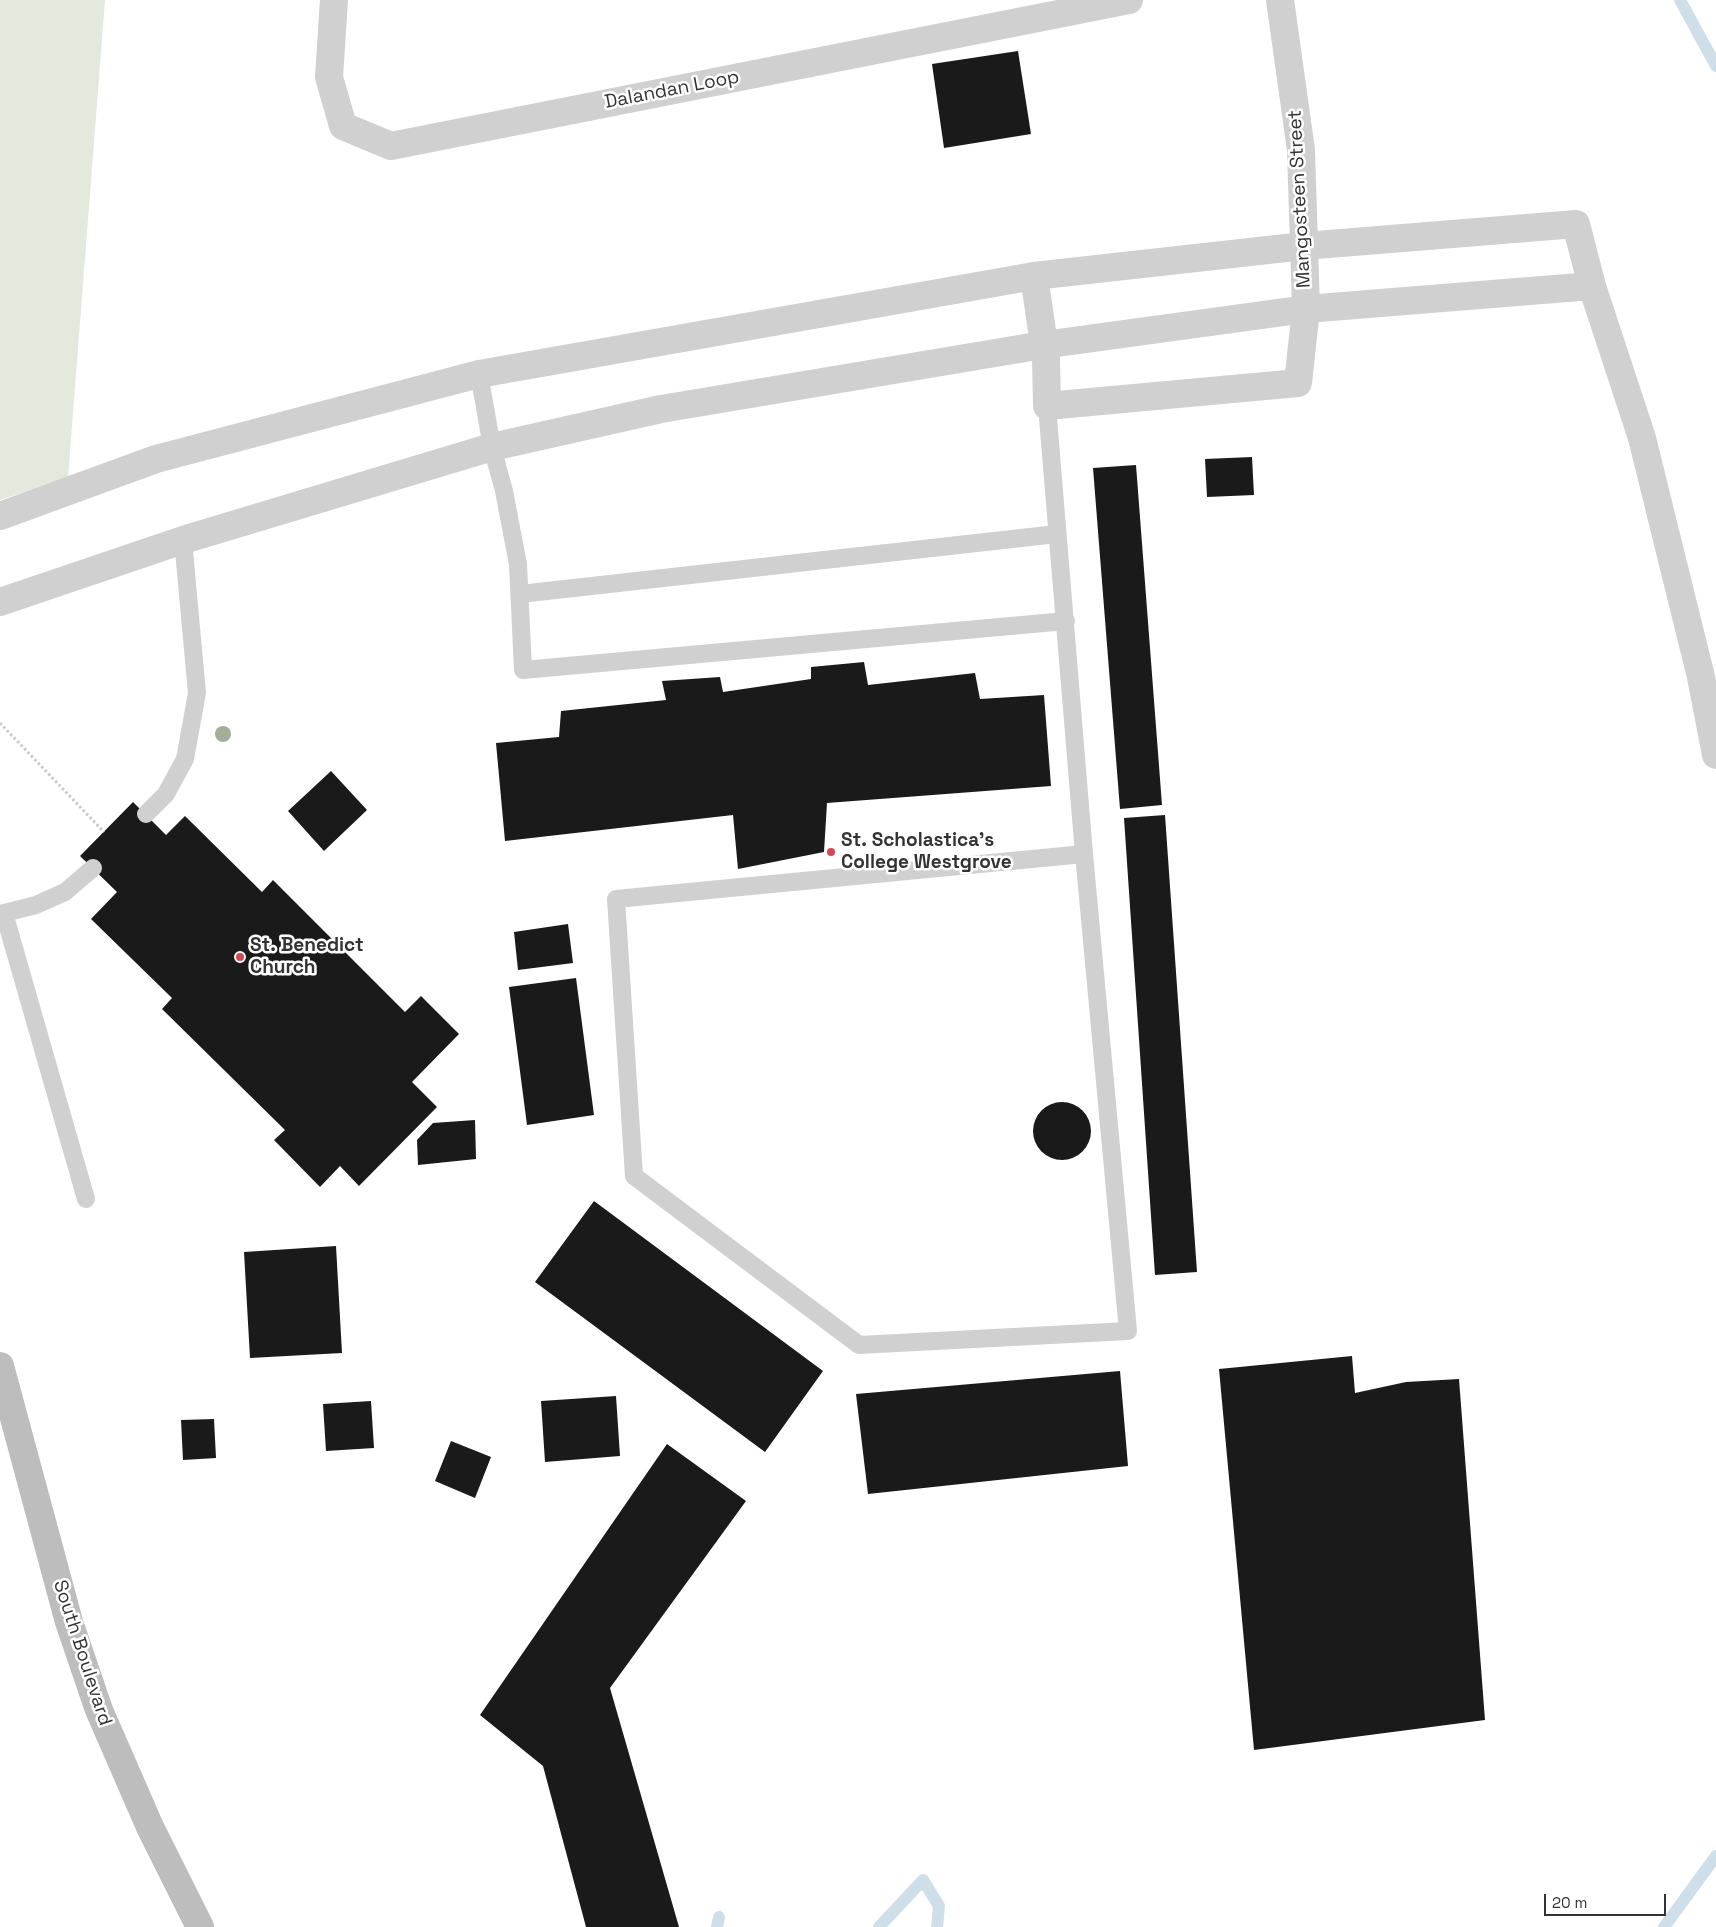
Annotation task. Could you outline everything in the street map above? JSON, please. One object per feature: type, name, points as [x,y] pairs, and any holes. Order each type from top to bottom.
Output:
[{"type":"street","name":"Dalandan Loop","points":[[334,0],[329,77],[343,126],[391,146],[1129,0]]},
{"type":"street","name":"Mangosteen Street","points":[[1047,406],[1298,383],[1306,309],[1301,150],[1280,0]]},
{"type":"street","points":[[0,516],[156,460],[479,374],[1034,276],[1304,246],[1576,224],[1592,286],[1642,438],[1701,677],[1716,755]]},
{"type":"street","points":[[1034,276],[1046,364],[1047,406]]},
{"type":"street","points":[[0,602],[183,540],[492,447],[661,409],[1043,345],[1306,309],[1592,286]]},
{"type":"street","name":"South Boulevard","points":[[0,1366],[70,1622],[99,1710],[150,1827],[200,1927]]},
{"type":"lane","points":[[479,374],[492,447],[504,491],[518,564],[523,670],[1066,621]]},
{"type":"lane","points":[[1047,406],[1084,854],[1128,1331],[859,1345],[634,1176],[616,900],[1084,854]]},
{"type":"lane","points":[[520,594],[1057,534]]},
{"type":"lane","points":[[146,814],[166,794],[185,759],[196,693],[183,540]]},
{"type":"lane","points":[[86,1199],[2,913],[36,905],[65,892],[93,868]]},
{"type":"path","points":[[0,723],[104,832]]},
{"type":"shaded area","points":[[0,0],[105,0],[68,477],[0,500]]},
{"type":"building","points":[[1018,51],[1031,134],[944,148],[932,64]]},
{"type":"building","points":[[1252,457],[1254,495],[1207,497],[1205,459]]},
{"type":"building","points":[[1136,465],[1162,805],[1120,809],[1093,468]]},
{"type":"building","points":[[864,662],[868,685],[975,673],[980,699],[1044,695],[1051,786],[827,803],[824,852],[738,869],[733,815],[505,841],[496,743],[559,737],[561,711],[666,700],[662,681],[720,677],[723,692],[811,679],[811,667]]},
{"type":"building","points":[[331,771],[367,810],[324,851],[288,811]]},
{"type":"building","name":"St. Benedict Church","points":[[133,802],[166,835],[185,816],[262,892],[273,880],[405,1012],[421,996],[459,1034],[412,1082],[437,1107],[359,1186],[340,1166],[320,1187],[274,1140],[285,1130],[162,1009],[172,998],[91,919],[117,892],[80,856]]},
{"type":"building","points":[[1165,815],[1197,1272],[1155,1275],[1124,818]]},
{"type":"building","points":[[568,924],[573,963],[518,970],[514,932]]},
{"type":"building","points":[[576,978],[594,1115],[527,1125],[509,987]]},
{"type":"building","points":[[1062,1102],[1078,1107],[1086,1115],[1091,1131],[1086,1147],[1078,1155],[1062,1160],[1046,1155],[1038,1147],[1033,1131],[1038,1115],[1046,1107]]},
{"type":"building","points":[[475,1120],[476,1159],[418,1165],[417,1140],[433,1123]]},
{"type":"building","points":[[594,1201],[823,1371],[765,1452],[535,1282]]},
{"type":"building","points":[[336,1246],[342,1353],[250,1358],[244,1252]]},
{"type":"building","points":[[1352,1356],[1355,1393],[1406,1382],[1459,1379],[1485,1720],[1254,1750],[1219,1369]]},
{"type":"building","points":[[1120,1371],[1128,1466],[868,1494],[856,1394]]},
{"type":"building","points":[[616,1396],[620,1456],[545,1462],[541,1401]]},
{"type":"building","points":[[371,1401],[374,1448],[326,1451],[323,1404]]},
{"type":"building","points":[[214,1419],[216,1458],[183,1460],[181,1420]]},
{"type":"building","points":[[451,1441],[491,1457],[475,1498],[435,1481]]},
{"type":"building","points":[[667,1444],[746,1501],[610,1688],[679,1927],[586,1927],[543,1766],[480,1715]]},
{"type":"waterway","points":[[1680,0],[1716,66]]},
{"type":"waterway","points":[[1664,1927],[1716,1856]]},
{"type":"waterway","points":[[879,1927],[923,1880],[939,1906],[937,1927]]},
{"type":"waterway","points":[[717,1927],[719,1917]]},
{"type":"place","name":"St. Scholastica's College Westgrove","points":[[831,852]]},
{"type":"place","name":"St. Benedict Church","points":[[240,957]]}]
